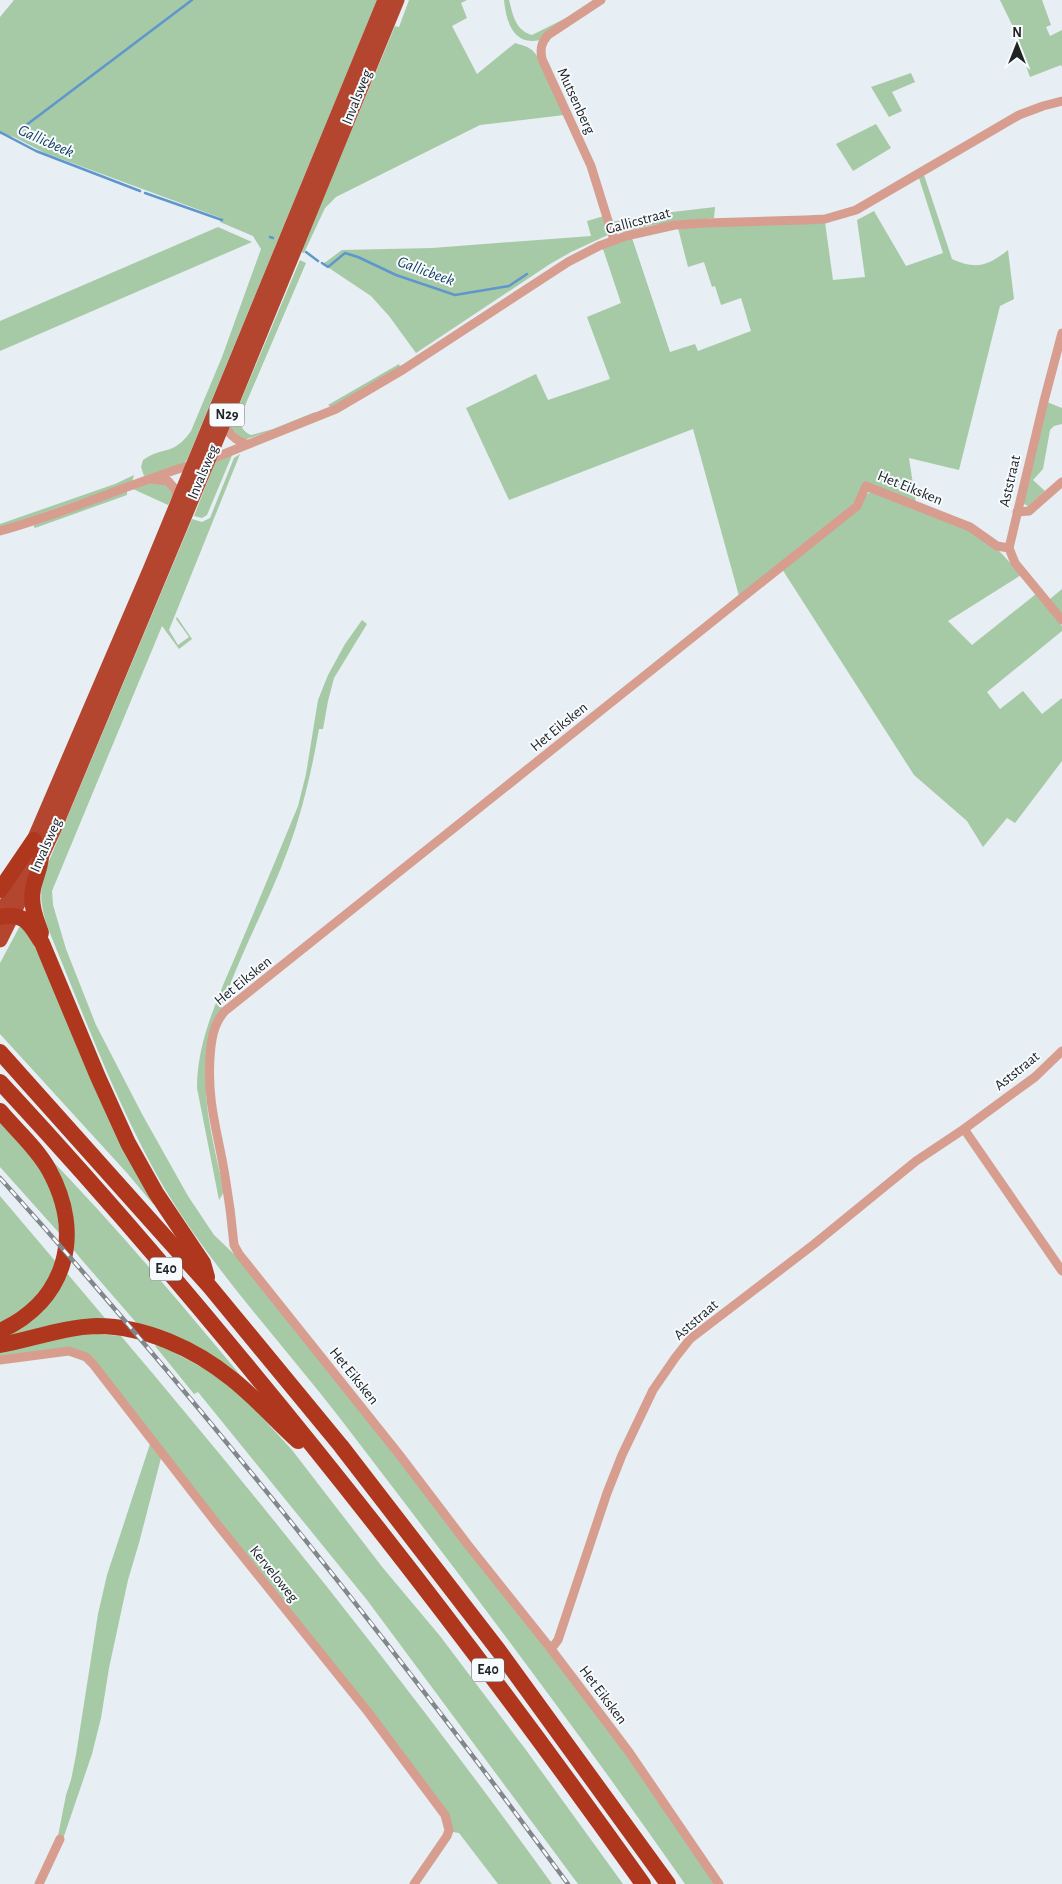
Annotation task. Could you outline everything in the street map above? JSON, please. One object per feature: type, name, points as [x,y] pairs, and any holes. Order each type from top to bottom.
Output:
[{"type":"highway","name":"Invalsweg","points":[[4,916],[42,858],[385,0]]},
{"type":"highway","name":"Invalsweg","points":[[0,940],[4,916],[31,853],[34,840],[179,499],[224,422],[397,0]]},
{"type":"highway","points":[[0,890],[34,840]]},
{"type":"highway","points":[[42,858],[33,889],[32,904],[42,935],[42,943]]},
{"type":"highway","points":[[4,916],[32,925],[42,943],[128,1143],[156,1193],[203,1263],[210,1287]]},
{"type":"highway","name":"E40","points":[[0,1052],[210,1287],[391,1509],[499,1651],[668,1884]]},
{"type":"highway","name":"E40","points":[[0,1082],[105,1198],[326,1461],[483,1664],[642,1884]]},
{"type":"highway","points":[[0,1111],[48,1169],[60,1192],[68,1232],[62,1269],[50,1291],[38,1306],[15,1324],[0,1331]]},
{"type":"highway","points":[[0,1345],[68,1329],[97,1326],[146,1333],[180,1346],[233,1379],[298,1441],[326,1461]]},
{"type":"street","name":"Mutsenberg","points":[[601,0],[548,35],[543,40],[540,52],[591,166],[614,240]]},
{"type":"street","name":"Gallicstraat","points":[[0,531],[33,522],[160,474],[201,462],[315,419],[343,405],[404,369],[568,262],[614,240],[653,229],[682,224],[805,220],[841,215],[864,205],[1020,116],[1043,106],[1062,101]]},
{"type":"street","name":"Aststraat","points":[[1009,548],[1039,419],[1062,333]]},
{"type":"street","points":[[224,422],[228,433],[237,441],[246,444]]},
{"type":"street","points":[[150,479],[168,481],[175,489],[179,499]]},
{"type":"street","points":[[1017,512],[1029,511],[1062,482]]},
{"type":"street","name":"Het Eiksken","points":[[719,1884],[629,1752],[551,1649],[239,1254],[234,1245],[225,1174],[210,1106],[211,1045],[215,1025],[225,1011],[857,506],[866,486],[970,527],[997,546],[1009,548]]},
{"type":"street","points":[[1009,548],[1015,563],[1062,620]]},
{"type":"street","name":"Aststraat","points":[[551,1649],[558,1640],[607,1493],[622,1455],[653,1390],[690,1339],[813,1245],[916,1161],[964,1129],[1035,1077],[1062,1051]]},
{"type":"street","points":[[964,1129],[1062,1271]]},
{"type":"street","name":"Kerveloweg","points":[[0,1360],[69,1351],[86,1357],[368,1712],[445,1815],[449,1830],[447,1836],[414,1884]]},
{"type":"street","points":[[39,1884],[60,1839]]},
{"type":"green space","points":[[14,0],[377,0],[187,460],[183,464],[144,476],[141,467],[143,460],[179,444],[191,431],[222,357],[261,249],[253,236],[220,222],[221,218],[45,153],[14,137],[0,134],[0,17]]},
{"type":"green space","points":[[409,0],[467,0],[461,3],[467,18],[452,26],[477,74],[515,43],[527,47],[533,51],[542,64],[564,115],[480,125],[336,197],[325,208],[304,253],[301,252],[395,26],[399,27]]},
{"type":"green space","points":[[504,0],[509,0],[518,26],[526,33],[532,35],[572,15],[540,40],[531,41],[517,36],[513,30],[509,23]]},
{"type":"green space","points":[[1000,0],[1042,0],[1051,25],[1046,27],[1050,36],[1062,30],[1062,67],[1061,65],[1030,77],[1015,36],[1017,35]]},
{"type":"green space","points":[[911,73],[915,82],[892,92],[902,111],[889,117],[871,87]]},
{"type":"green space","points":[[876,124],[891,148],[853,171],[836,144]]},
{"type":"green space","points":[[924,175],[952,259],[968,264],[981,265],[994,260],[1008,250],[1014,299],[1000,306],[959,470],[909,458],[916,504],[866,483],[855,502],[739,596],[693,429],[509,500],[466,408],[536,374],[548,400],[610,379],[587,317],[621,303],[603,249],[632,238],[670,352],[695,344],[698,351],[751,331],[741,298],[721,305],[715,286],[712,287],[704,262],[688,267],[678,228],[825,222],[833,280],[865,277],[857,220],[874,211],[906,266],[943,253],[919,178]]},
{"type":"green space","points":[[715,207],[714,218],[652,225],[619,233],[614,230],[611,222],[664,213]]},
{"type":"green space","points":[[604,216],[610,234],[550,264],[416,353],[389,316],[371,296],[323,264],[342,250],[432,248],[591,236],[587,221]]},
{"type":"green space","points":[[218,227],[252,242],[0,351],[0,321]]},
{"type":"green space","points":[[300,260],[306,263],[247,401],[241,424],[242,428],[251,435],[273,429],[315,412],[314,416],[244,440],[231,429],[231,424]]},
{"type":"green space","points":[[399,364],[400,367],[331,407],[328,405]]},
{"type":"green space","points":[[1047,402],[1062,408],[1062,424],[1054,426],[1050,430],[1043,469],[1033,480],[1045,491],[1028,506],[1024,504],[1024,500]]},
{"type":"green space","points":[[233,453],[207,515],[202,518],[194,516],[215,462]]},
{"type":"green space","points":[[240,454],[169,630],[178,645],[189,637],[176,619],[177,617],[192,639],[179,649],[162,626],[52,891],[53,905],[66,949],[96,1025],[142,1114],[188,1196],[214,1235],[237,1257],[347,1392],[625,1751],[715,1884],[685,1884],[558,1707],[471,1591],[339,1417],[227,1278],[185,1221],[166,1191],[132,1127],[102,1060],[47,926],[41,893],[43,878],[49,861],[192,519],[202,522],[210,518],[234,458]]},
{"type":"green space","points":[[135,472],[132,482],[0,528],[0,524],[115,484],[134,475]]},
{"type":"green space","points":[[159,482],[169,486],[173,495],[168,505],[133,489],[149,483]]},
{"type":"green space","points":[[127,491],[127,495],[34,527],[34,525]]},
{"type":"green space","points":[[870,492],[947,520],[976,534],[997,549],[1021,575],[948,621],[972,645],[1036,594],[1062,626],[1062,631],[987,692],[1000,709],[1023,691],[1042,714],[1062,698],[1062,761],[1015,823],[1007,818],[983,847],[967,821],[914,775],[782,569]]},
{"type":"green space","points":[[1062,589],[1062,614],[1050,599]]},
{"type":"green space","points":[[362,620],[367,624],[334,678],[323,729],[319,729],[307,789],[289,847],[230,985],[212,1042],[206,1085],[208,1115],[224,1192],[219,1200],[197,1088],[201,1050],[219,996],[298,806],[306,774],[318,700],[328,675],[345,644]]},
{"type":"green space","points":[[21,924],[24,924],[155,1204],[0,1034],[0,963]]},
{"type":"green space","points":[[0,1122],[25,1150],[47,1180],[56,1207],[60,1234],[0,1167]]},
{"type":"green space","points":[[38,1146],[149,1267],[254,1392],[140,1327],[72,1248]]},
{"type":"green space","points":[[0,1196],[56,1262],[47,1282],[28,1305],[0,1323]]},
{"type":"green space","points":[[66,1272],[109,1323],[0,1340]]},
{"type":"green space","points":[[76,1335],[121,1336],[233,1470],[395,1674],[501,1813],[552,1884],[498,1884],[459,1833],[453,1832],[450,1834],[451,1825],[84,1353],[0,1357],[0,1351]]},
{"type":"green space","points":[[158,1344],[207,1370],[239,1392],[292,1450],[383,1568],[440,1636],[526,1750],[623,1884],[578,1884],[367,1600],[198,1392],[194,1394],[155,1346]]},
{"type":"green space","points":[[150,1444],[161,1458],[128,1580],[109,1668],[101,1718],[92,1754],[63,1839],[58,1836],[76,1755],[98,1614],[107,1575]]},
{"type":"waterway","points":[[25,126],[192,0]]},
{"type":"waterway","name":"Gallicbeek","points":[[0,132],[36,151],[140,191]]},
{"type":"waterway","name":"Gallicbeek","points":[[145,193],[222,220]]},
{"type":"waterway","name":"Gallicbeek","points":[[306,252],[318,261]]},
{"type":"waterway","name":"Gallicbeek","points":[[322,263],[328,267],[345,253],[396,275],[455,295],[509,286],[527,274]]},
{"type":"railway","points":[[0,1178],[149,1349],[293,1524],[432,1702],[568,1884]]}]
